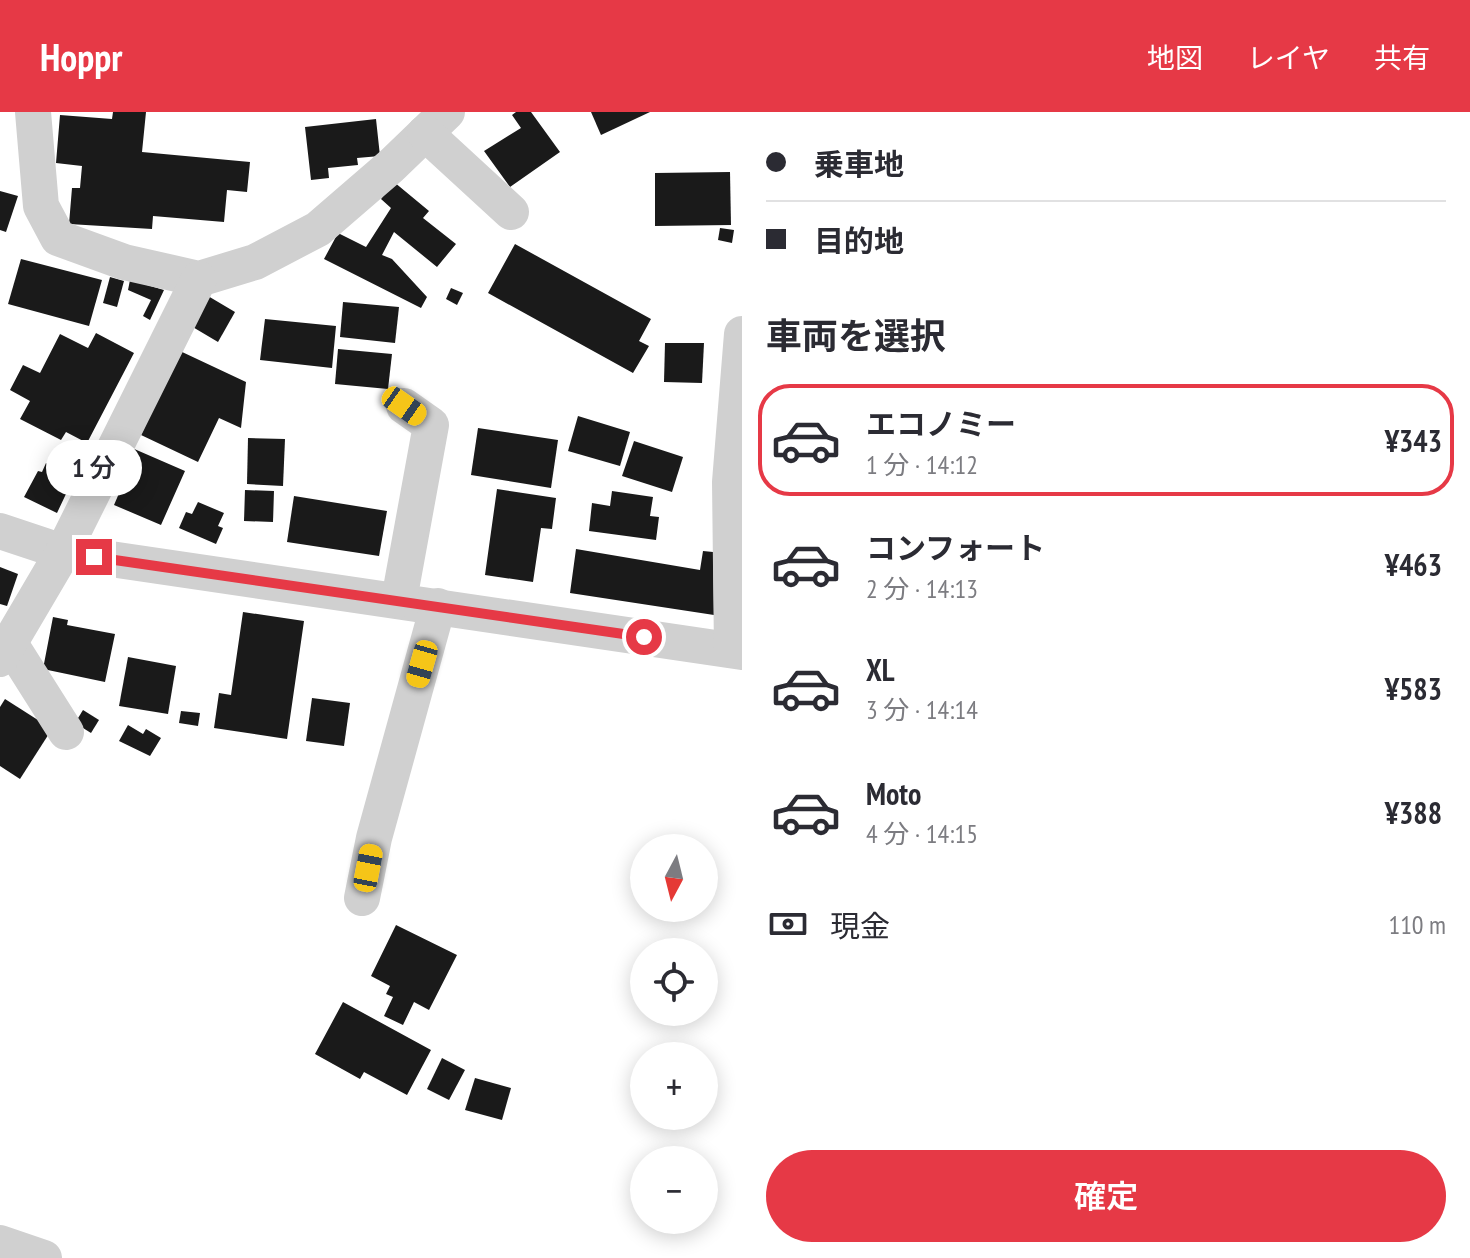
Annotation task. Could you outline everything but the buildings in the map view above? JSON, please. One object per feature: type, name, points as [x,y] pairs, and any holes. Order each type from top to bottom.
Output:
[{"type":"street","points":[[33,112],[41,206],[58,238],[124,262],[199,279],[255,262],[318,229],[436,123],[511,212]]},
{"type":"street","points":[[66,732],[6,652],[63,552],[199,279]]},
{"type":"street","points":[[0,531],[63,552],[737,651],[730,482],[742,334]]},
{"type":"street","points":[[399,600],[431,425],[404,406]]},
{"type":"street","points":[[362,898],[374,838],[438,606]]},
{"type":"street","points":[[0,1243],[44,1258]]},
{"type":"route","points":[[94,557],[644,637]]}]
